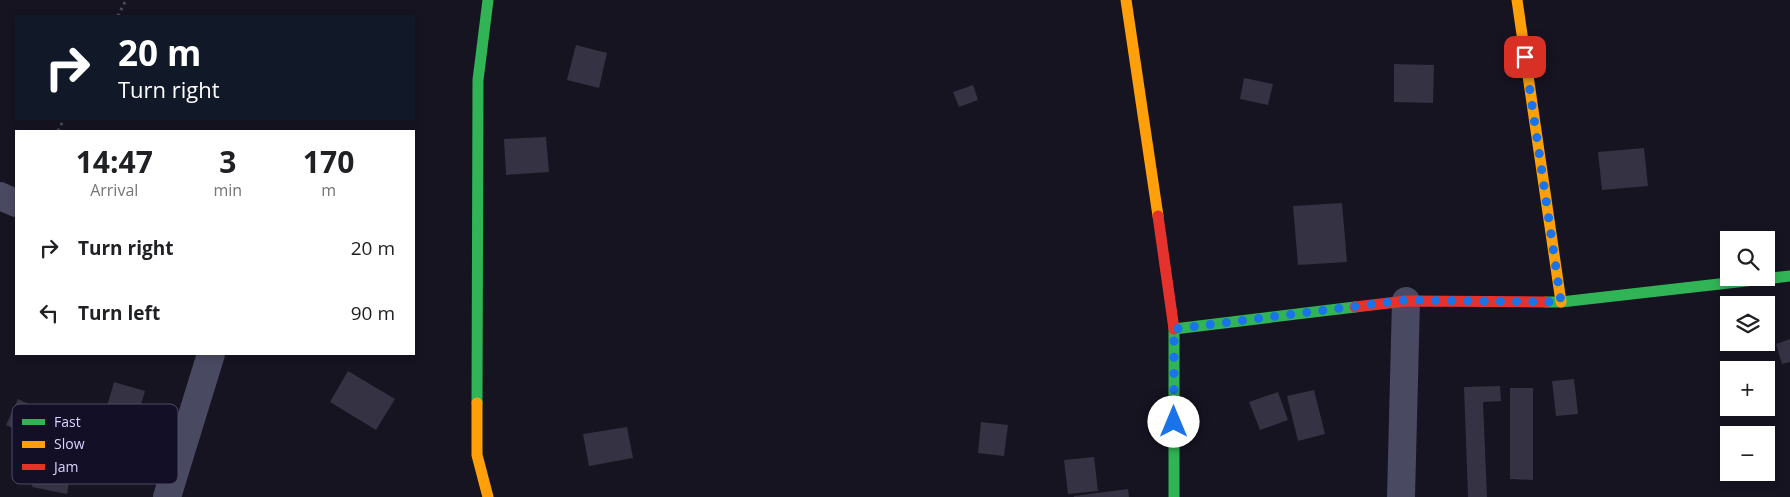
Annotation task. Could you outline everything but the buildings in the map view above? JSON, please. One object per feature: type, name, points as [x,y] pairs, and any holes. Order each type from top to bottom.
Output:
[{"type":"street","points":[[488,0],[478,80],[477,455],[488,497]]},
{"type":"street","points":[[1126,0],[1174,329],[1174,497]]},
{"type":"street","points":[[1517,0],[1561,302]]},
{"type":"street","points":[[0,196],[15,203]]},
{"type":"street","points":[[1174,329],[1406,300],[1561,302],[1790,276]]},
{"type":"street","points":[[1400,497],[1406,300]]},
{"type":"street","points":[[178,461],[211,355]]},
{"type":"street","points":[[167,497],[171,484]]},
{"type":"path","points":[[118,15],[126,0]]},
{"type":"traffic: fast","points":[[477,403],[478,80],[488,0]]},
{"type":"traffic: fast","points":[[1546,302],[1561,302],[1790,276]]},
{"type":"traffic: fast","points":[[1174,497],[1174,329],[1355,307]]},
{"type":"traffic: slow","points":[[1126,0],[1158,216]]},
{"type":"traffic: slow","points":[[1517,0],[1561,302]]},
{"type":"traffic: slow","points":[[477,403],[477,455],[488,497]]},
{"type":"traffic: jam","points":[[1158,216],[1174,329]]},
{"type":"traffic: jam","points":[[1355,307],[1406,301],[1546,302]]},
{"type":"route","points":[[1174,422],[1174,329],[1406,300],[1561,302],[1525,57]]}]
